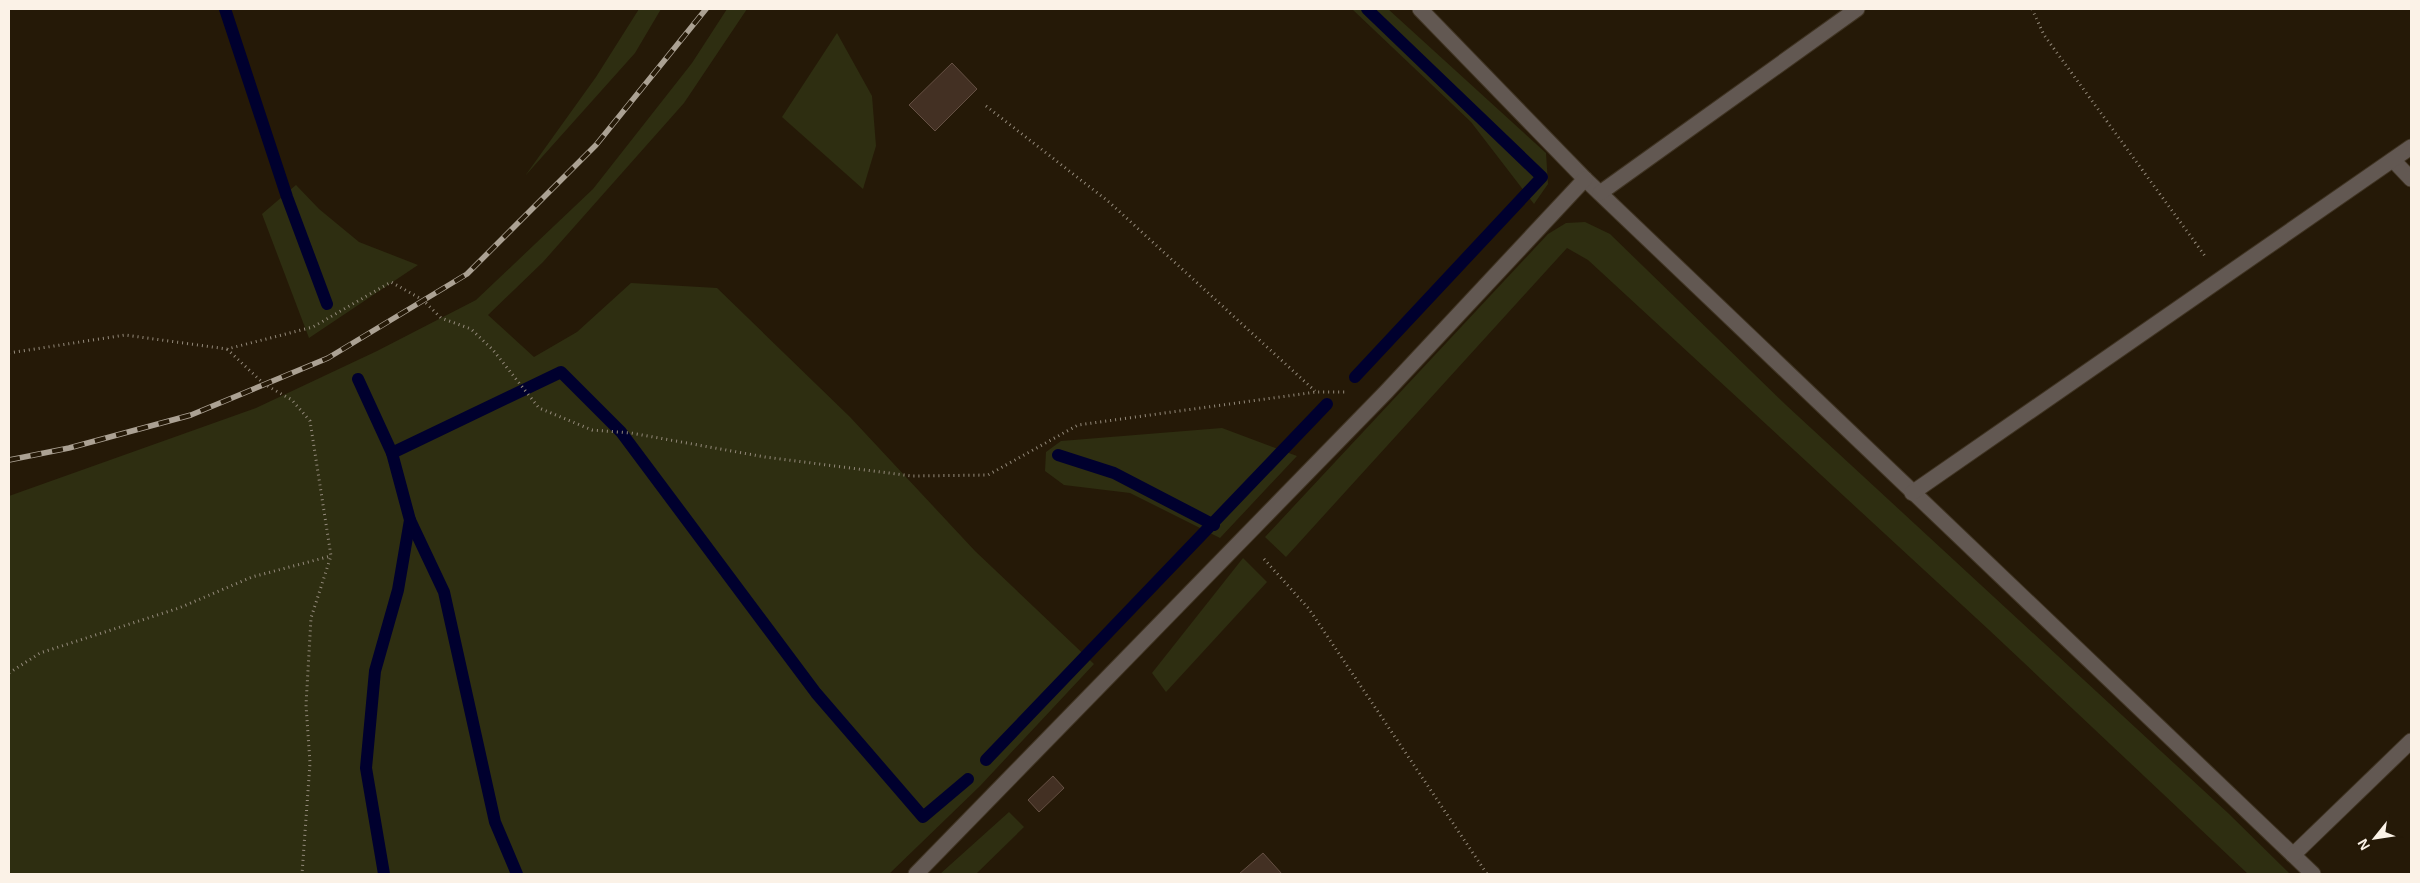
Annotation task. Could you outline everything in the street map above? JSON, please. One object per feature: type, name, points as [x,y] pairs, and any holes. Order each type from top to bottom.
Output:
[{"type":"street","points":[[1420,9],[1585,179],[1912,493],[2314,874]]},
{"type":"street","points":[[1600,193],[1857,9]]},
{"type":"street","points":[[1912,493],[2411,147]]},
{"type":"street","points":[[2393,160],[2411,179]]},
{"type":"street","points":[[916,874],[1386,392],[1585,179]]},
{"type":"street","points":[[2293,855],[2411,741]]},
{"type":"path","points":[[2032,9],[2044,35],[2221,279]]},
{"type":"path","points":[[986,106],[1109,202],[1316,392]]},
{"type":"path","points":[[9,353],[125,335],[227,349],[314,327],[391,282],[423,300],[441,318],[471,329],[493,350],[539,408],[592,430],[631,433],[766,457],[912,476],[988,475],[1078,425],[1316,392],[1386,392]]},
{"type":"path","points":[[227,349],[264,384],[292,400],[310,422],[331,556],[311,618],[306,705],[310,763],[302,874]]},
{"type":"path","points":[[1245,538],[1308,609],[1487,874]]},
{"type":"path","points":[[9,673],[40,652],[179,608],[252,578],[331,556]]},
{"type":"shaded area","points":[[639,9],[661,9],[635,53],[525,176],[596,77]]},
{"type":"shaded area","points":[[727,9],[747,9],[684,103],[543,262],[488,315],[534,357],[577,332],[631,283],[717,288],[850,417],[975,551],[1094,664],[980,786],[889,874],[9,874],[9,496],[256,408],[377,351],[476,300],[593,189],[692,63]]},
{"type":"shaded area","points":[[1352,9],[1388,9],[1546,153],[1548,184],[1534,204],[1471,122]]},
{"type":"shaded area","points":[[837,33],[872,96],[876,146],[863,189],[782,117]]},
{"type":"shaded area","points":[[296,185],[319,209],[359,242],[418,265],[309,338],[262,214]]},
{"type":"shaded area","points":[[1585,222],[1610,234],[1786,405],[2228,813],[2290,874],[2248,874],[1988,629],[1588,260],[1567,248],[1286,557],[1265,537],[1548,234],[1566,223]]},
{"type":"shaded area","points":[[1222,428],[1297,456],[1220,538],[1130,493],[1064,485],[1045,471],[1046,452],[1061,441]]},
{"type":"shaded area","points":[[1243,558],[1267,582],[1166,692],[1152,673]]},
{"type":"shaded area","points":[[1009,812],[1024,827],[976,874],[940,874]]},
{"type":"building","points":[[952,63],[977,89],[935,131],[909,105]]},
{"type":"building","points":[[1053,776],[1064,788],[1039,812],[1028,800]]},
{"type":"building","points":[[1263,853],[1282,874],[1239,874]]},
{"type":"waterway","points":[[225,9],[287,197],[327,304]]},
{"type":"waterway","points":[[1355,377],[1542,177],[1367,9]]},
{"type":"waterway","points":[[358,379],[392,453],[561,372],[621,432],[816,693],[923,817],[968,779]]},
{"type":"waterway","points":[[986,760],[1327,404]]},
{"type":"waterway","points":[[384,874],[366,768],[375,671],[398,590],[410,520],[392,453]]},
{"type":"waterway","points":[[1058,455],[1114,473],[1214,525]]},
{"type":"waterway","points":[[410,520],[444,592],[495,822],[517,874]]},
{"type":"railway","points":[[9,460],[69,448],[191,415],[328,358],[467,274],[596,145],[706,9]]}]
